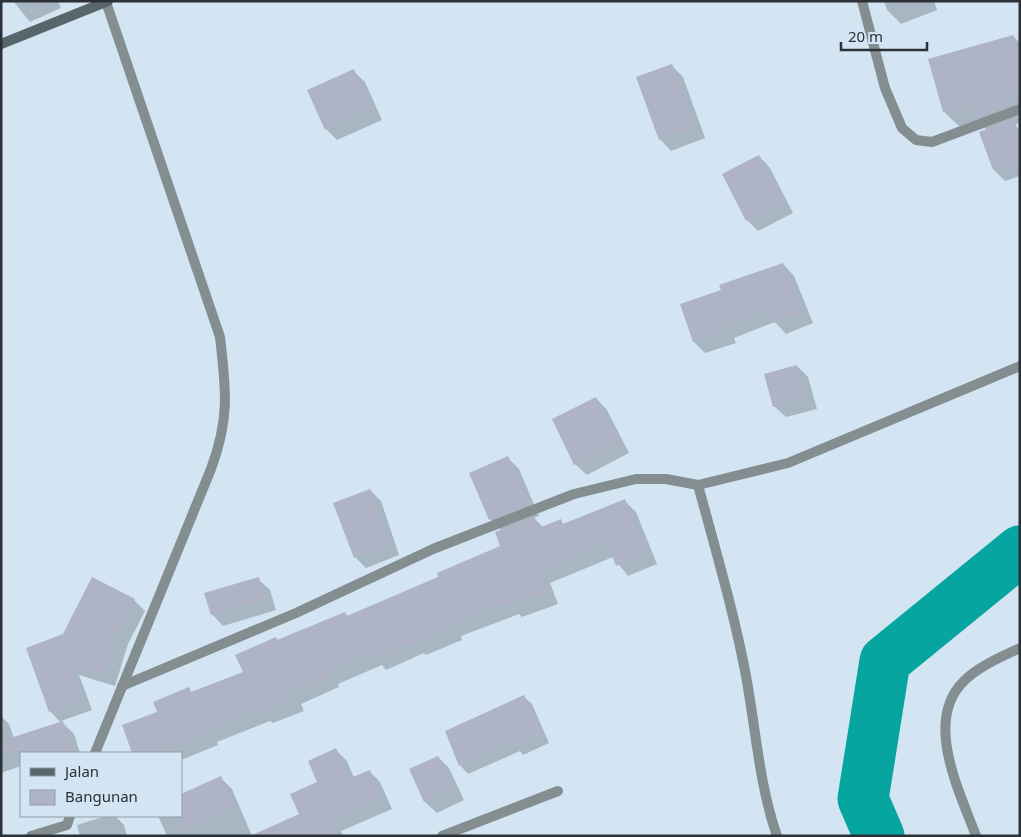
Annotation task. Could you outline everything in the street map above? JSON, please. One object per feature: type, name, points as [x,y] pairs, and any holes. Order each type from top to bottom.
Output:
[{"type":"main road","points":[[1,44],[107,2]]},
{"type":"street","points":[[862,1],[885,88],[902,128],[916,140],[932,142],[1020,109]]},
{"type":"street","points":[[95,752],[222,440],[226,413],[226,382],[220,337],[107,2]]},
{"type":"street","points":[[122,686],[296,613],[433,549],[574,494],[636,479],[666,479],[698,485],[788,463],[1020,366]]},
{"type":"street","points":[[698,485],[737,633],[754,725],[761,779],[777,836]]},
{"type":"street","points":[[976,836],[948,754],[944,733],[945,719],[949,704],[964,680],[990,663],[1020,648]]},
{"type":"street","points":[[442,836],[558,791]]},
{"type":"street","points":[[31,836],[68,820],[70,836]]},
{"type":"building","points":[[1013,35],[1020,58],[1020,90],[1002,95],[1007,107],[974,119],[969,105],[943,112],[928,59]]},
{"type":"building","points":[[672,64],[694,127],[659,140],[636,77]]},
{"type":"building","points":[[354,69],[371,109],[325,130],[307,90]]},
{"type":"building","points":[[1011,120],[1020,143],[1020,160],[993,170],[979,132]]},
{"type":"building","points":[[759,155],[783,202],[746,221],[722,174]]},
{"type":"building","points":[[783,263],[803,312],[774,323],[768,309],[723,326],[725,332],[693,342],[680,304],[721,290],[719,285]]},
{"type":"building","points":[[797,365],[806,398],[773,407],[764,374]]},
{"type":"building","points":[[596,397],[619,442],[574,465],[552,419]]},
{"type":"building","points":[[508,456],[529,504],[489,520],[469,473]]},
{"type":"building","points":[[370,489],[389,544],[354,558],[333,503]]},
{"type":"building","points":[[625,499],[647,553],[616,566],[607,544],[540,572],[547,592],[509,606],[508,603],[451,625],[452,628],[414,645],[413,642],[374,660],[372,654],[328,672],[329,676],[291,692],[294,700],[260,713],[259,710],[206,731],[208,734],[171,749],[169,745],[150,752],[132,752],[122,725],[157,712],[153,702],[189,687],[191,692],[243,672],[235,655],[276,637],[277,640],[345,612],[347,616],[438,577],[437,573],[500,546],[495,532],[534,517],[539,528],[561,519],[563,524]]},
{"type":"building","points":[[92,577],[135,599],[117,633],[105,676],[70,666],[82,699],[49,712],[26,648],[63,634]]},
{"type":"building","points":[[259,577],[265,599],[211,615],[204,593]]},
{"type":"building","points":[[524,695],[542,735],[514,747],[512,743],[459,766],[445,731]]},
{"type":"building","points":[[63,721],[73,752],[1,753],[1,741]]},
{"type":"building","points":[[336,748],[350,778],[370,770],[381,797],[330,820],[338,836],[250,836],[299,814],[290,794],[317,782],[308,761]]},
{"type":"building","points":[[438,756],[453,789],[424,802],[409,769]]},
{"type":"building","points":[[221,776],[235,809],[181,833],[182,794]]},
{"type":"waterway","points":[[879,836],[863,799],[885,661],[1020,551]]}]
